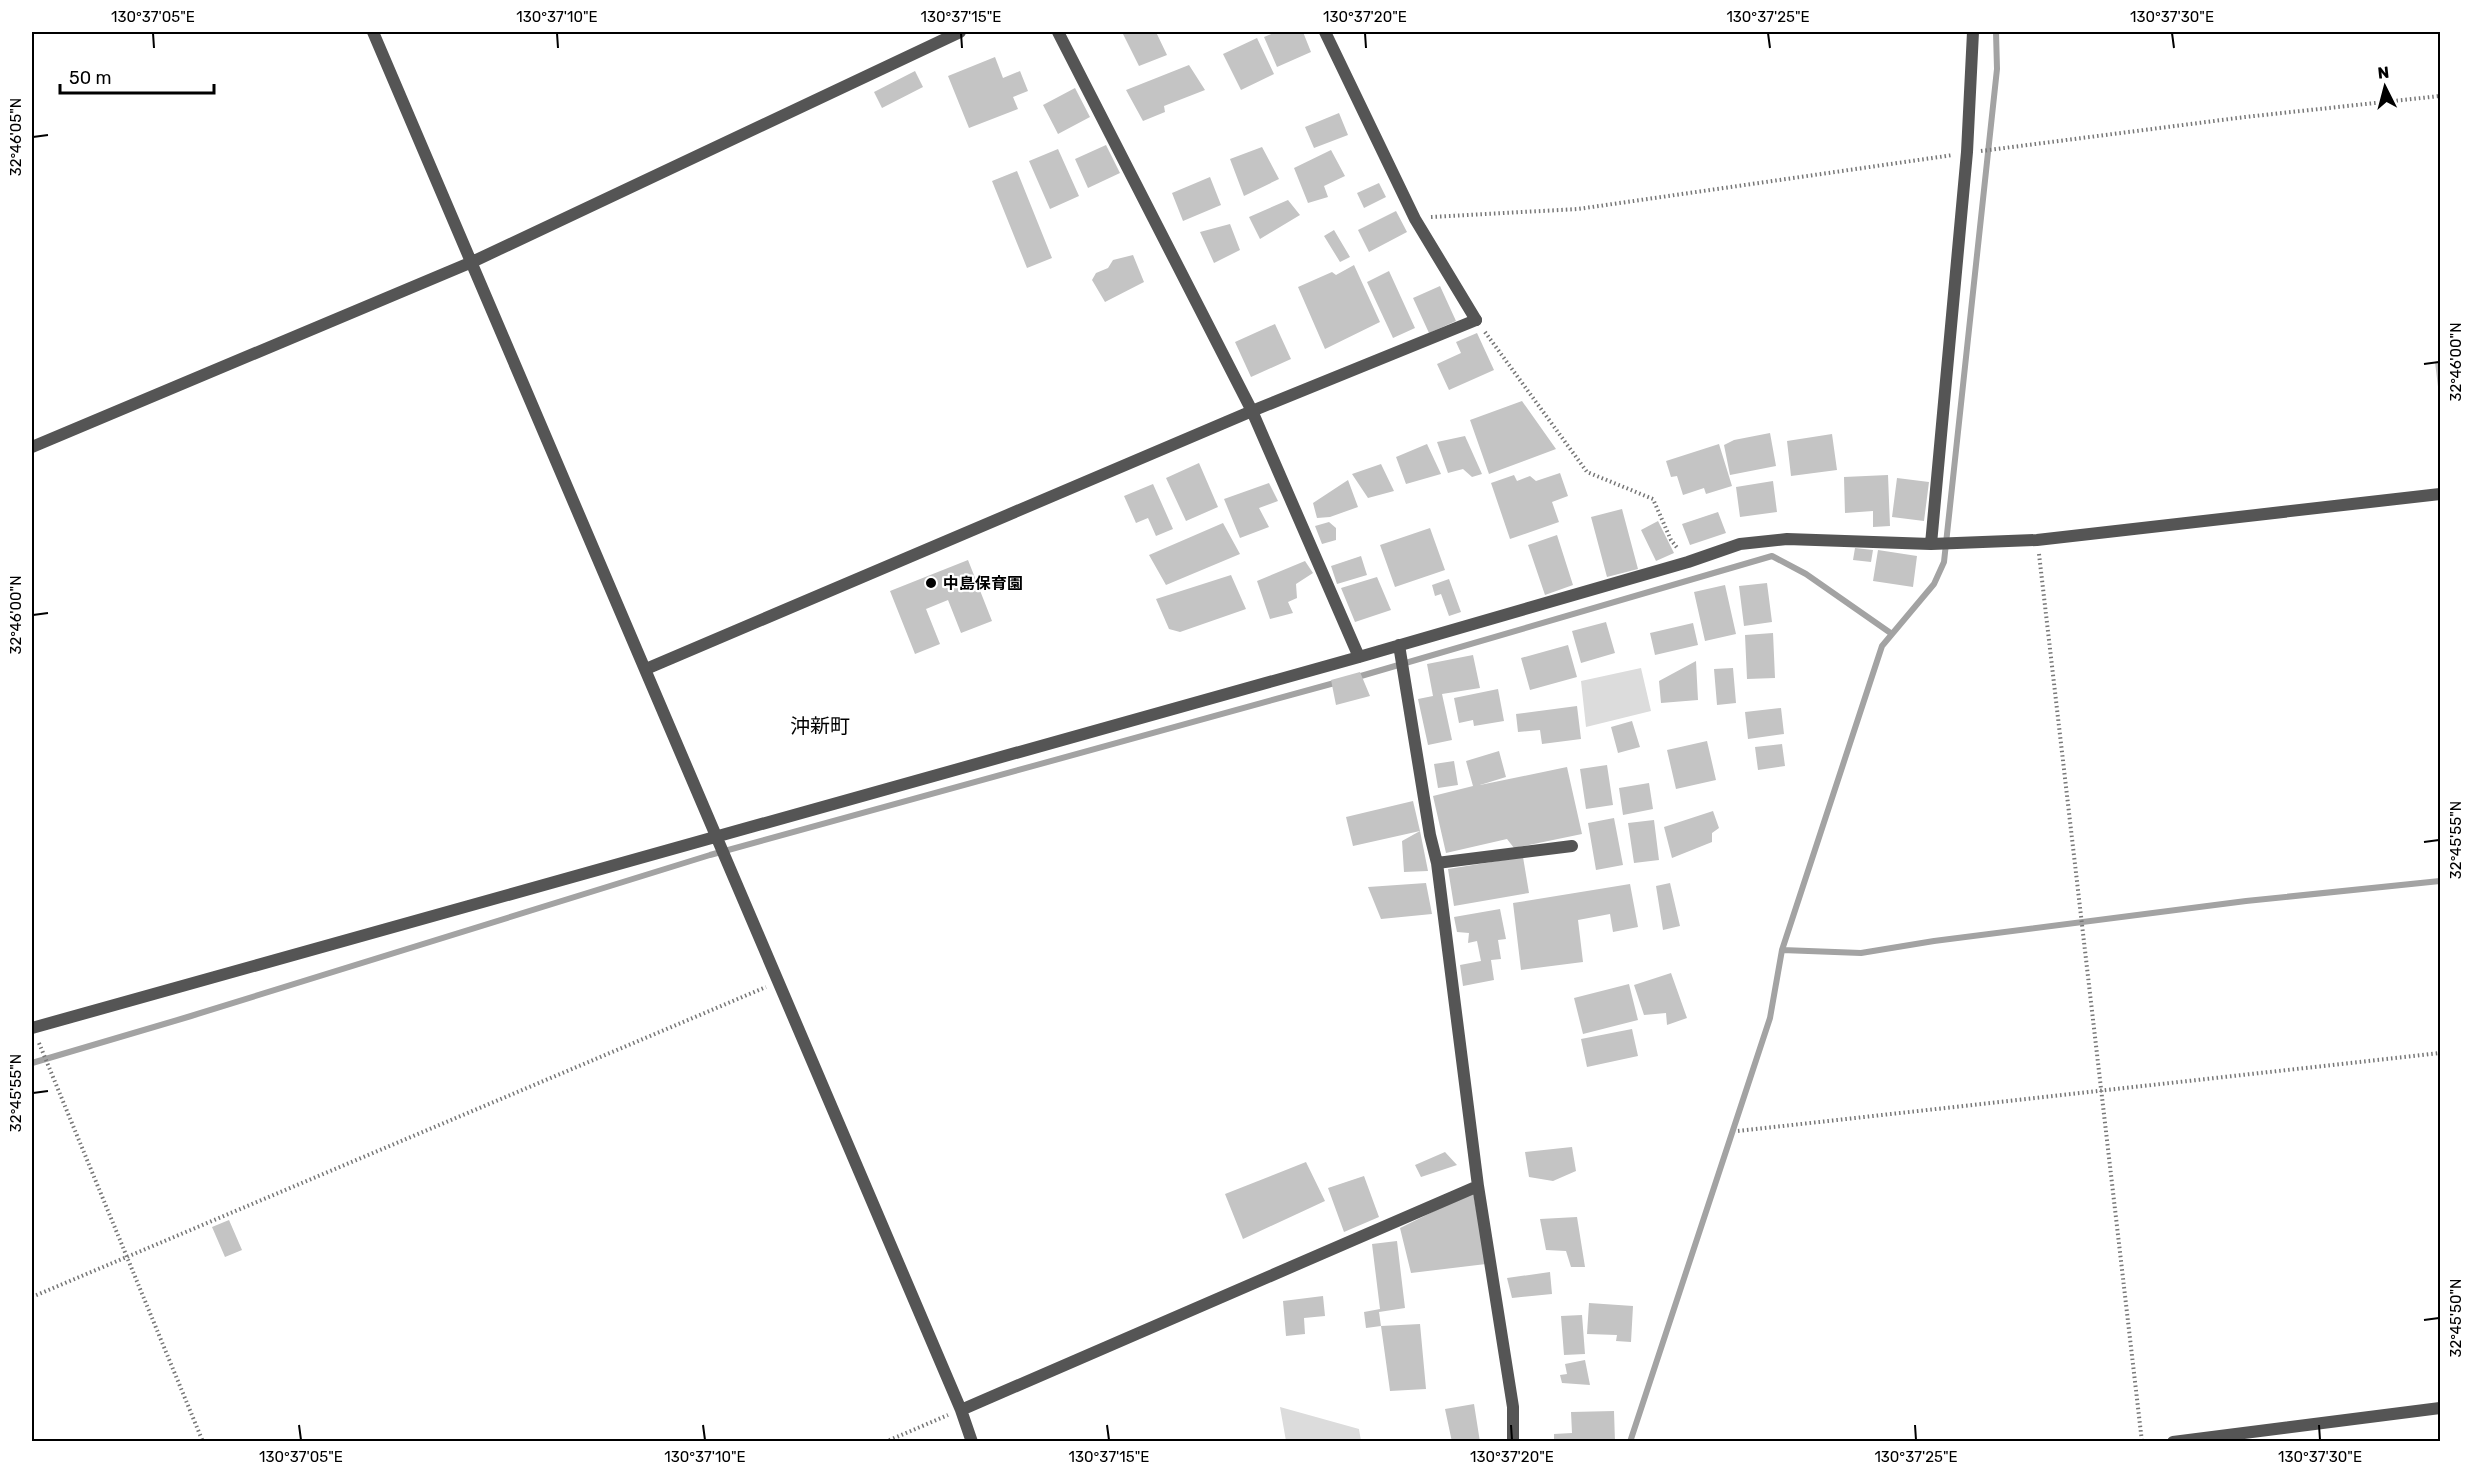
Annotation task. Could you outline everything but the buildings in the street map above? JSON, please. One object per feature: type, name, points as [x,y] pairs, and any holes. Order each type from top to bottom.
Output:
[{"type":"street","points":[[373,32],[780,981],[961,1410],[972,1442]]},
{"type":"street","points":[[32,447],[472,262],[960,32]]},
{"type":"street","points":[[1058,32],[1252,411],[1359,657]]},
{"type":"street","points":[[646,669],[1252,411],[1476,320],[1415,219],[1325,32]]},
{"type":"street","points":[[1931,544],[1967,152],[1973,32]]},
{"type":"street","points":[[32,1028],[1359,657],[1688,562],[1740,544],[1787,539],[1931,544],[2037,540],[2440,494]]},
{"type":"street","points":[[1399,645],[1437,863],[1478,1186],[1514,1407],[1513,1442]]},
{"type":"street","points":[[1437,863],[1572,846]]},
{"type":"street","points":[[961,1410],[1478,1186]]},
{"type":"street","points":[[2174,1442],[2440,1408]]},
{"type":"path","points":[[1415,219],[1578,209],[1967,152],[2245,117],[2440,96]]},
{"type":"path","points":[[1476,320],[1587,472],[1653,499],[1671,540],[1688,562]]},
{"type":"path","points":[[2037,540],[2142,1442]]},
{"type":"path","points":[[32,1297],[780,981]]},
{"type":"path","points":[[32,1028],[203,1442]]},
{"type":"path","points":[[1738,1131],[2440,1053]]},
{"type":"path","points":[[885,1442],[961,1410]]},
{"type":"shaded area","points":[[1641,668],[1651,711],[1586,727],[1581,681]]},
{"type":"shaded area","points":[[1280,1407],[1359,1429],[1361,1441],[1286,1441]]},
{"type":"waterway","points":[[1630,1442],[1770,1018],[1782,950],[1882,646],[1934,584],[1944,562],[1997,69],[1996,32]]},
{"type":"waterway","points":[[1354,678],[1772,556],[1806,574],[1892,634]]},
{"type":"waterway","points":[[32,1063],[710,855],[1338,682]]},
{"type":"waterway","points":[[1782,950],[1861,953],[1934,941],[2246,901],[2440,881]]},
{"type":"place","name":"中島保育園","points":[[931,583]]},
{"type":"district","name":"沖新町","points":[[820,726]]}]
